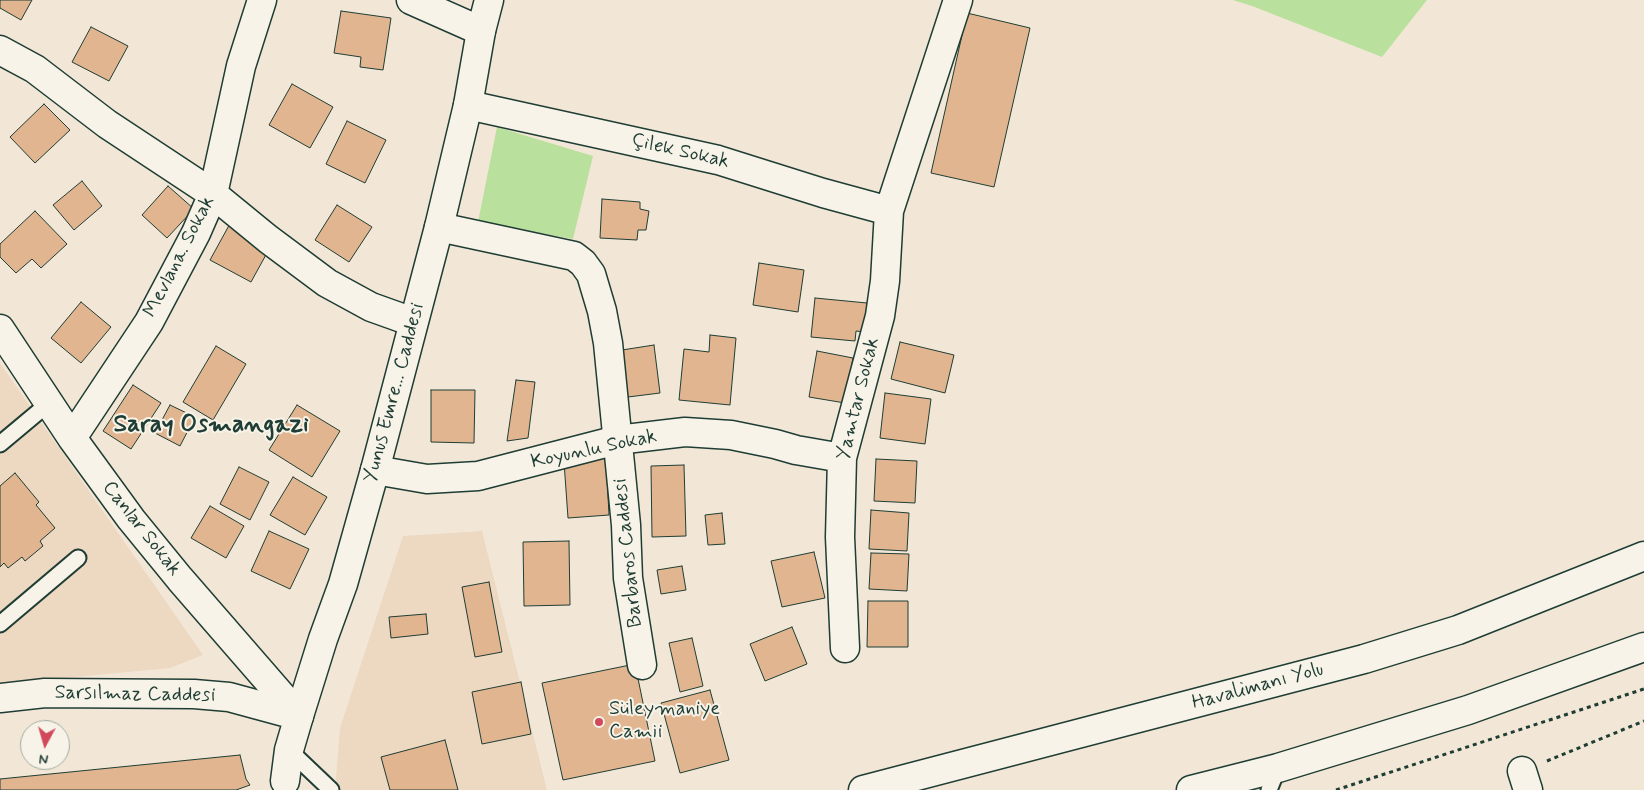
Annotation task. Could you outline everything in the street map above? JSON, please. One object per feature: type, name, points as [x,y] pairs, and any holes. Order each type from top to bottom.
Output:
[{"type":"main road","name":"Mevlana. Sokak","points":[[72,438],[149,322],[196,233],[214,194],[241,66],[262,0]]},
{"type":"main road","points":[[411,0],[481,31]]},
{"type":"main road","name":"Yunus Emre... Caddesi","points":[[285,781],[290,750],[299,716],[343,584],[439,228],[468,104],[481,31],[489,0]]},
{"type":"main road","name":"Yamtar Sokak","points":[[845,648],[840,537],[842,458],[880,316],[885,281],[889,211],[958,0]]},
{"type":"main road","points":[[0,50],[35,69],[107,124],[214,194],[327,283],[371,307],[413,322]]},
{"type":"main road","name":"Çilek Sokak","points":[[468,104],[718,160],[823,194],[889,211]]},
{"type":"main road","name":"Barbaros Caddesi","points":[[439,228],[574,256],[583,263],[591,274],[602,311],[608,343],[626,525],[628,578],[642,665]]},
{"type":"main road","name":"Canlar Sokak","points":[[0,329],[72,438],[143,534],[180,580],[299,716]]},
{"type":"main road","name":"Koyunlu Sokak","points":[[375,470],[427,479],[478,476],[617,440],[685,432],[731,435],[842,458]]},
{"type":"main road","name":"Havalimanı Yolu","points":[[863,790],[1364,659],[1458,630],[1644,556]]},
{"type":"main road","points":[[1191,790],[1273,779],[1644,647]]},
{"type":"main road","name":"Sarsılmaz Caddesi","points":[[0,698],[45,693],[194,694],[229,697],[299,716]]},
{"type":"lane","points":[[0,444],[49,404]]},
{"type":"lane","points":[[0,624],[78,558]]},
{"type":"lane","points":[[290,750],[330,790]]},
{"type":"path","points":[[1336,790],[1644,689]]},
{"type":"path","points":[[1525,781],[1644,721]]},
{"type":"shaded area","points":[[0,363],[203,655],[170,668],[0,684]]},
{"type":"shaded area","points":[[482,531],[547,790],[335,790],[340,728],[403,536]]},
{"type":"green space","points":[[1233,0],[1427,0],[1382,57]]},
{"type":"green space","points":[[497,127],[593,156],[573,239],[478,222]]},
{"type":"building","points":[[0,0],[32,0],[21,20],[0,8]]},
{"type":"building","points":[[341,11],[391,18],[383,70],[360,67],[361,57],[334,53]]},
{"type":"building","points":[[967,13],[1030,28],[994,187],[931,173]]},
{"type":"building","points":[[91,27],[128,46],[109,81],[72,62]]},
{"type":"building","points":[[292,84],[333,107],[310,148],[269,125]]},
{"type":"building","points":[[44,104],[70,130],[35,163],[10,137]]},
{"type":"building","points":[[347,121],[386,140],[365,183],[326,164]]},
{"type":"building","points":[[82,181],[102,206],[74,230],[53,205]]},
{"type":"building","points":[[168,186],[194,209],[167,238],[142,215]]},
{"type":"building","points":[[602,199],[640,202],[640,209],[649,211],[646,230],[638,230],[637,240],[600,238]]},
{"type":"building","points":[[337,205],[372,227],[349,262],[315,240]]},
{"type":"building","points":[[35,211],[67,244],[41,268],[32,259],[16,273],[0,257],[0,244]]},
{"type":"building","points":[[232,220],[273,242],[251,282],[210,260]]},
{"type":"building","points":[[759,263],[804,270],[798,312],[753,305]]},
{"type":"building","points":[[815,298],[867,303],[865,332],[856,331],[855,341],[811,337]]},
{"type":"building","points":[[81,302],[111,327],[81,363],[51,338]]},
{"type":"building","points":[[710,335],[736,338],[730,405],[679,400],[684,349],[709,352]]},
{"type":"building","points":[[900,342],[954,355],[945,393],[891,379]]},
{"type":"building","points":[[654,345],[660,393],[628,397],[622,350]]},
{"type":"building","points":[[216,346],[246,364],[213,420],[183,402]]},
{"type":"building","points":[[817,351],[853,358],[845,403],[809,397]]},
{"type":"building","points":[[516,380],[535,382],[528,438],[507,441]]},
{"type":"building","points":[[133,385],[161,403],[131,449],[103,431]]},
{"type":"building","points":[[431,390],[475,390],[474,443],[431,442]]},
{"type":"building","points":[[885,393],[931,399],[925,444],[880,438]]},
{"type":"building","points":[[170,405],[195,417],[180,446],[155,433]]},
{"type":"building","points":[[297,405],[340,431],[312,477],[269,450]]},
{"type":"building","points":[[606,458],[609,515],[568,518],[564,462]]},
{"type":"building","points":[[876,459],[917,461],[915,503],[874,501]]},
{"type":"building","points":[[684,465],[686,536],[652,537],[651,466]]},
{"type":"building","points":[[239,467],[269,482],[250,520],[220,504]]},
{"type":"building","points":[[15,473],[39,502],[36,505],[55,528],[40,541],[43,546],[25,561],[22,557],[8,568],[4,563],[0,567],[0,486]]},
{"type":"building","points":[[293,477],[327,497],[305,535],[270,515]]},
{"type":"building","points":[[210,506],[244,526],[226,558],[191,538]]},
{"type":"building","points":[[871,510],[909,513],[907,551],[869,549]]},
{"type":"building","points":[[722,513],[725,544],[708,545],[705,515]]},
{"type":"building","points":[[269,531],[309,549],[290,589],[251,571]]},
{"type":"building","points":[[569,541],[570,605],[524,606],[523,542]]},
{"type":"building","points":[[814,552],[825,598],[782,607],[771,561]]},
{"type":"building","points":[[871,553],[909,554],[907,591],[869,589]]},
{"type":"building","points":[[682,566],[686,590],[661,594],[657,570]]},
{"type":"building","points":[[489,582],[502,652],[475,657],[462,587]]},
{"type":"building","points":[[868,601],[908,601],[908,647],[867,647]]},
{"type":"building","points":[[426,614],[428,634],[391,638],[389,617]]},
{"type":"building","points":[[792,627],[807,664],[765,681],[750,644]]},
{"type":"building","points":[[692,638],[703,686],[680,692],[669,643]]},
{"type":"building","name":"Süleymaniye Camii","points":[[635,664],[655,761],[563,780],[542,683]]},
{"type":"building","points":[[521,682],[531,734],[482,744],[472,692]]},
{"type":"building","points":[[710,690],[729,760],[680,773],[661,703]]},
{"type":"building","points":[[445,740],[458,790],[390,790],[381,757]]},
{"type":"building","points":[[240,755],[246,779],[250,785],[236,790],[0,790],[0,779]]},
{"type":"place","name":"Süleymaniye Camii","points":[[599,722]]},
{"type":"district","name":"Saray Osmangazi","points":[[211,426]]}]
